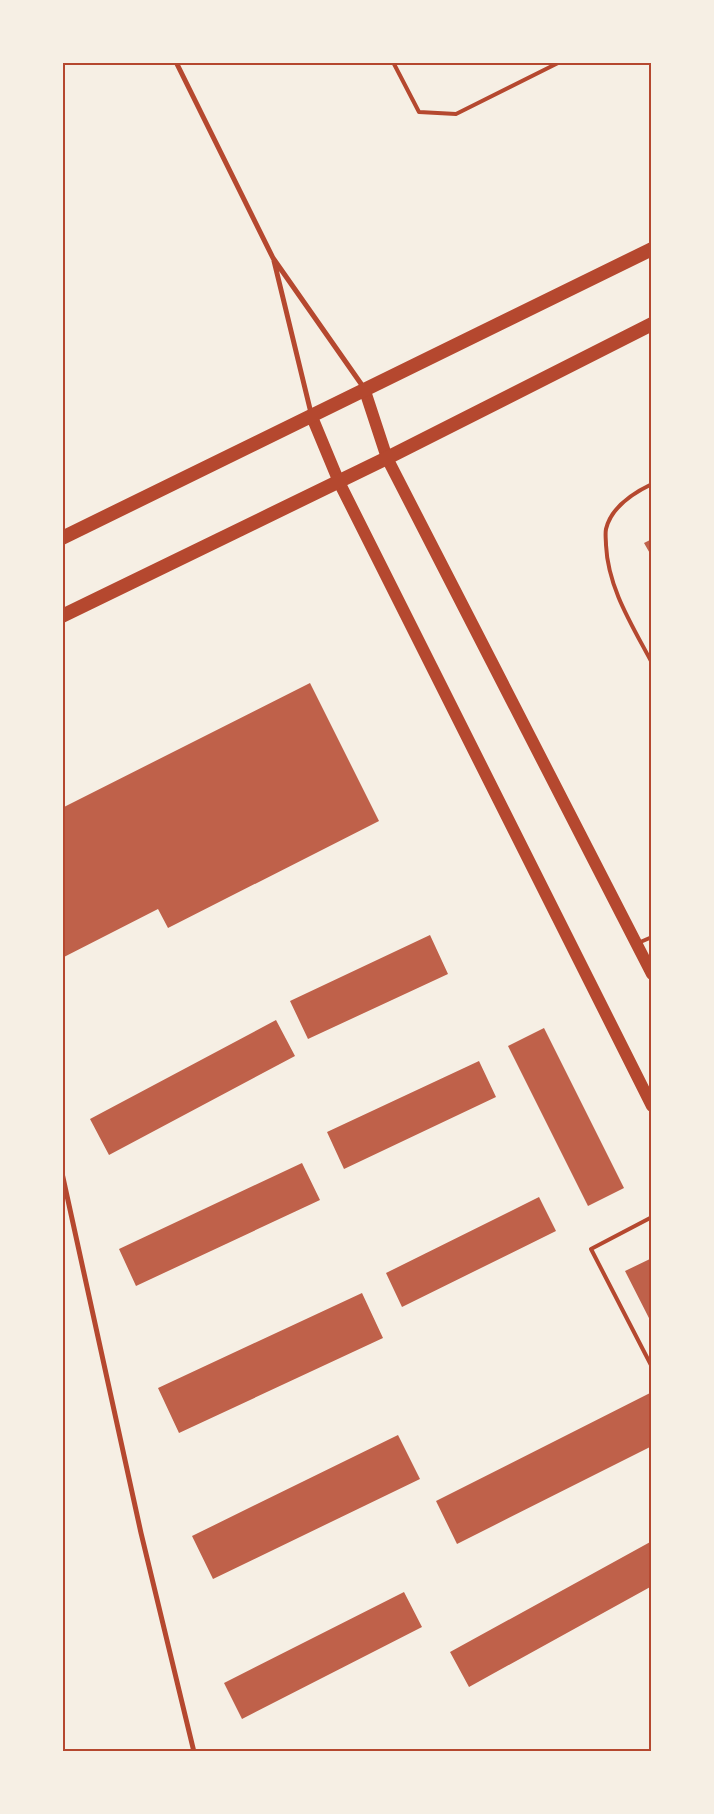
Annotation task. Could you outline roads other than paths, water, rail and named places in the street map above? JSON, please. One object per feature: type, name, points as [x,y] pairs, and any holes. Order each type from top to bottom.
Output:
[{"type":"highway","points":[[62,538],[652,249]]},
{"type":"highway","points":[[62,616],[339,482],[652,324]]},
{"type":"main road","points":[[365,391],[387,458],[652,974]]},
{"type":"main road","points":[[312,417],[339,482],[652,1106]]},
{"type":"street","points":[[176,62],[273,258],[365,391]]},
{"type":"street","points":[[273,258],[312,417]]},
{"type":"street","points":[[62,1173],[141,1533],[194,1752]]},
{"type":"lane","points":[[393,62],[419,112],[456,114],[560,62]]},
{"type":"lane","points":[[652,484],[636,492],[616,511],[606,530],[607,563],[617,594],[652,663]]},
{"type":"lane","points":[[636,944],[652,937]]},
{"type":"lane","points":[[652,1217],[591,1249],[652,1367]]}]
